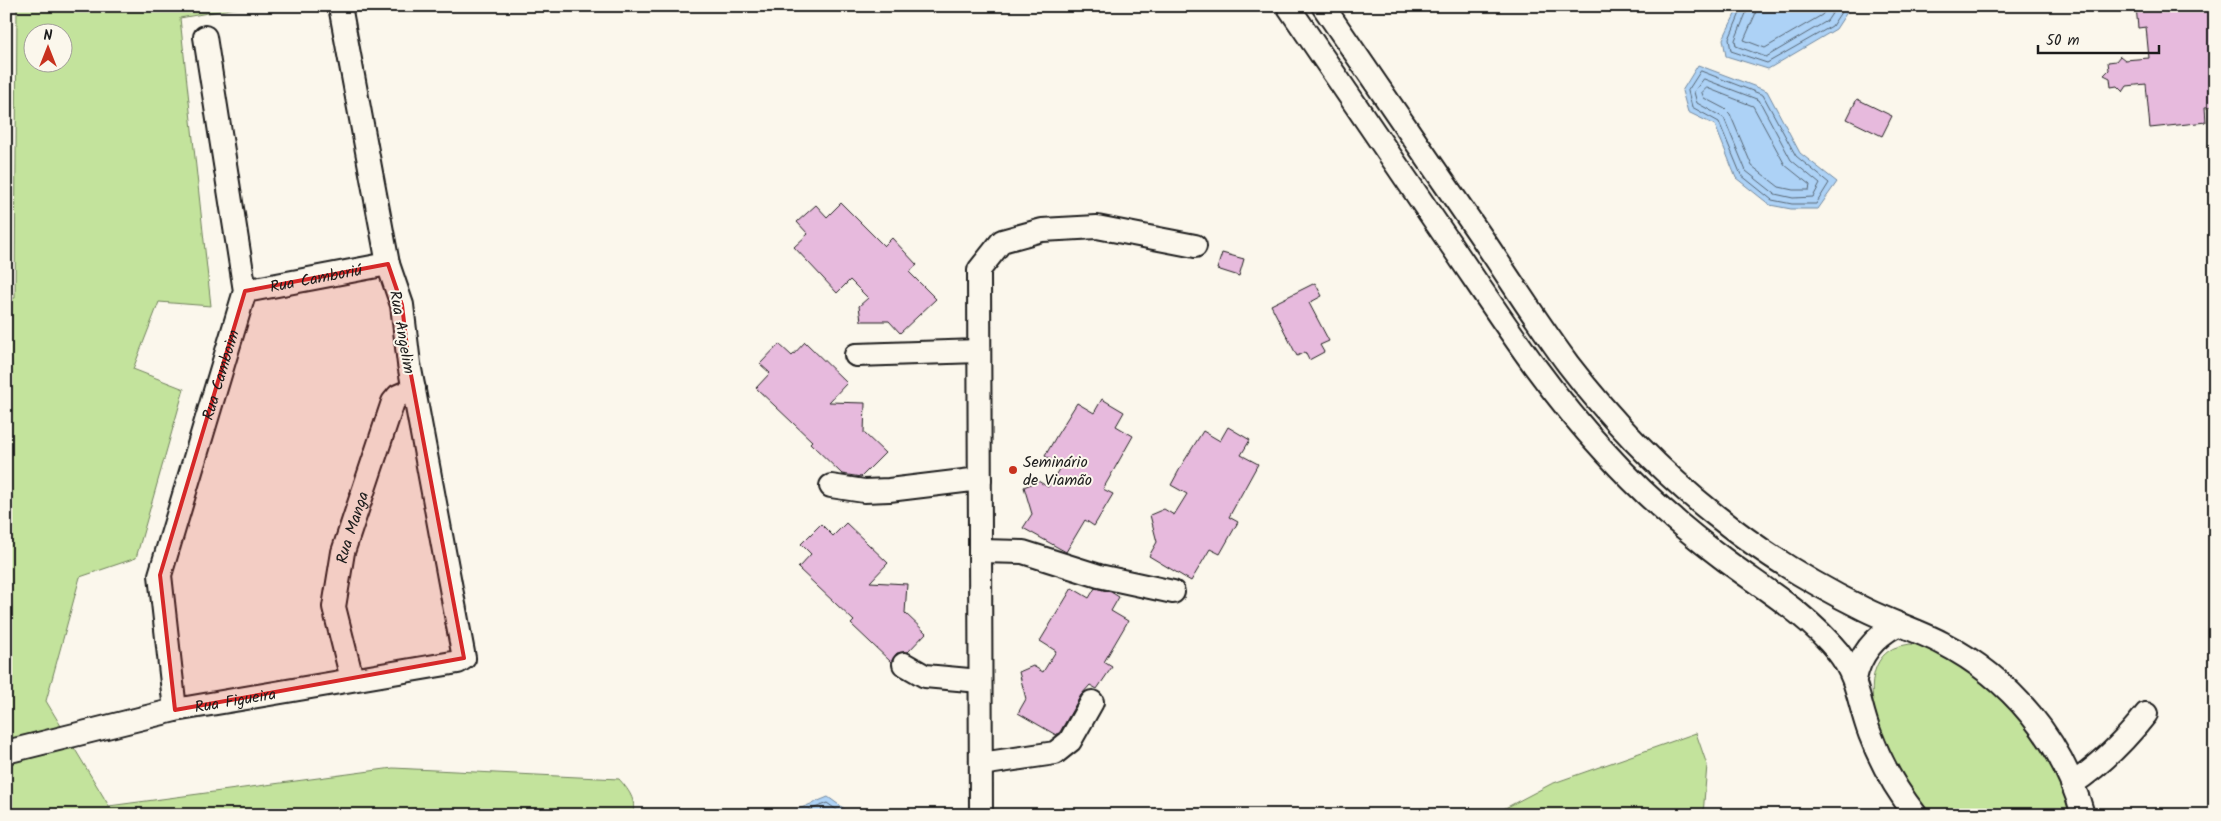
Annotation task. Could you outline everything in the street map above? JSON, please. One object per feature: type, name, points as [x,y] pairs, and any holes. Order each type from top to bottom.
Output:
[{"type":"street","name":"Rua Angelim","points":[[340,6],[388,264],[402,305],[414,389],[464,658]]},
{"type":"street","points":[[1288,6],[1545,381],[1606,454],[1675,520],[1808,622],[1828,640],[1855,680],[1864,715],[1880,758],[1893,782],[1916,815]]},
{"type":"street","points":[[1323,6],[1568,364],[1628,434],[1687,492],[1744,538],[1773,558],[1824,589],[1965,656],[2004,686],[2037,722],[2062,762],[2083,815]]},
{"type":"street","name":"Rua Camboim","points":[[175,710],[160,575],[245,291],[205,37]]},
{"type":"street","points":[[981,815],[979,270],[1002,241],[1042,230],[1097,227],[1195,246]]},
{"type":"street","name":"Rua Camboriú","points":[[245,291],[388,264]]},
{"type":"street","points":[[1481,289],[1505,272]]},
{"type":"street","points":[[856,355],[979,351]]},
{"type":"street","name":"Rua Manga","points":[[352,679],[334,607],[343,552],[393,402],[398,396],[414,389]]},
{"type":"street","points":[[831,486],[864,491],[890,490],[980,479]]},
{"type":"street","points":[[980,552],[1023,552],[1099,576],[1173,592]]},
{"type":"street","points":[[1855,680],[1860,661],[1871,644],[1887,630],[1897,625]]},
{"type":"street","name":"Rua Figueira","points":[[6,752],[175,710],[458,662],[464,658]]},
{"type":"street","points":[[904,664],[925,676],[980,681]]},
{"type":"street","points":[[981,764],[1055,753],[1070,741],[1092,702]]},
{"type":"street","points":[[2072,784],[2096,768],[2123,743],[2146,714]]},
{"type":"highlighted area","points":[[388,264],[402,305],[409,364],[464,658],[175,710],[160,575],[245,291]]},
{"type":"green space","points":[[17,6],[247,6],[180,18],[211,306],[159,302],[133,369],[184,389],[136,558],[80,577],[46,701],[109,806],[393,768],[619,779],[633,800],[632,815],[6,815],[6,298],[15,298]]},
{"type":"green space","points":[[1910,644],[1927,646],[1989,680],[2044,746],[2066,794],[2071,815],[1928,815],[1906,786],[1887,753],[1874,712],[1873,681],[1876,668],[1883,656],[1894,648]]},
{"type":"green space","points":[[1696,733],[1707,765],[1703,815],[1492,815],[1551,784]]},
{"type":"water","points":[[1739,6],[1851,6],[1836,29],[1768,69],[1726,56],[1723,39]]},
{"type":"water","points":[[1698,65],[1767,91],[1800,153],[1837,182],[1818,209],[1791,209],[1770,205],[1736,178],[1715,125],[1688,112],[1682,91]]},
{"type":"water","points":[[828,797],[853,815],[784,815]]},
{"type":"building","points":[[2136,6],[2215,6],[2215,106],[2205,107],[2206,122],[2150,128],[2146,84],[2127,86],[2123,92],[2117,86],[2111,87],[2110,78],[2104,75],[2109,70],[2108,62],[2116,61],[2120,56],[2125,60],[2149,58],[2146,27],[2138,28]]},
{"type":"building","points":[[1857,99],[1892,116],[1882,136],[1847,119]]},
{"type":"building","points":[[841,203],[884,246],[892,238],[917,265],[909,272],[936,299],[900,333],[889,321],[861,321],[859,306],[868,298],[850,280],[837,293],[794,247],[808,234],[797,222],[816,205],[827,217]]},
{"type":"building","points":[[1222,253],[1244,259],[1239,276],[1217,269]]},
{"type":"building","points":[[1315,283],[1322,296],[1309,303],[1329,341],[1320,345],[1324,352],[1309,360],[1305,352],[1297,356],[1271,305]]},
{"type":"building","points":[[805,342],[847,383],[829,402],[865,403],[864,433],[885,453],[861,477],[842,474],[810,443],[812,441],[756,388],[770,373],[760,364],[779,344],[792,356]]},
{"type":"building","points":[[1102,399],[1124,412],[1116,426],[1133,436],[1103,489],[1113,494],[1094,526],[1085,520],[1066,552],[1023,528],[1032,514],[1024,487],[1038,481],[1048,487],[1061,466],[1045,456],[1057,435],[1077,403],[1094,413]]},
{"type":"building","points":[[1228,427],[1250,440],[1241,455],[1258,464],[1229,517],[1238,522],[1220,554],[1210,549],[1191,581],[1149,556],[1157,542],[1150,515],[1164,509],[1174,515],[1187,494],[1171,485],[1183,463],[1203,431],[1220,441]]},
{"type":"building","points":[[846,523],[888,563],[870,582],[907,584],[905,613],[926,633],[908,652],[897,653],[891,662],[851,624],[854,621],[798,568],[811,554],[801,544],[821,524],[833,536]]},
{"type":"building","points":[[1072,588],[1089,598],[1095,588],[1111,592],[1119,597],[1111,611],[1128,621],[1104,662],[1112,667],[1097,689],[1090,685],[1081,695],[1060,732],[1056,735],[1018,713],[1026,699],[1019,672],[1033,666],[1043,672],[1056,651],[1040,641]]},
{"type":"place","name":"Seminário de Viamão","points":[[1013,470]]}]
